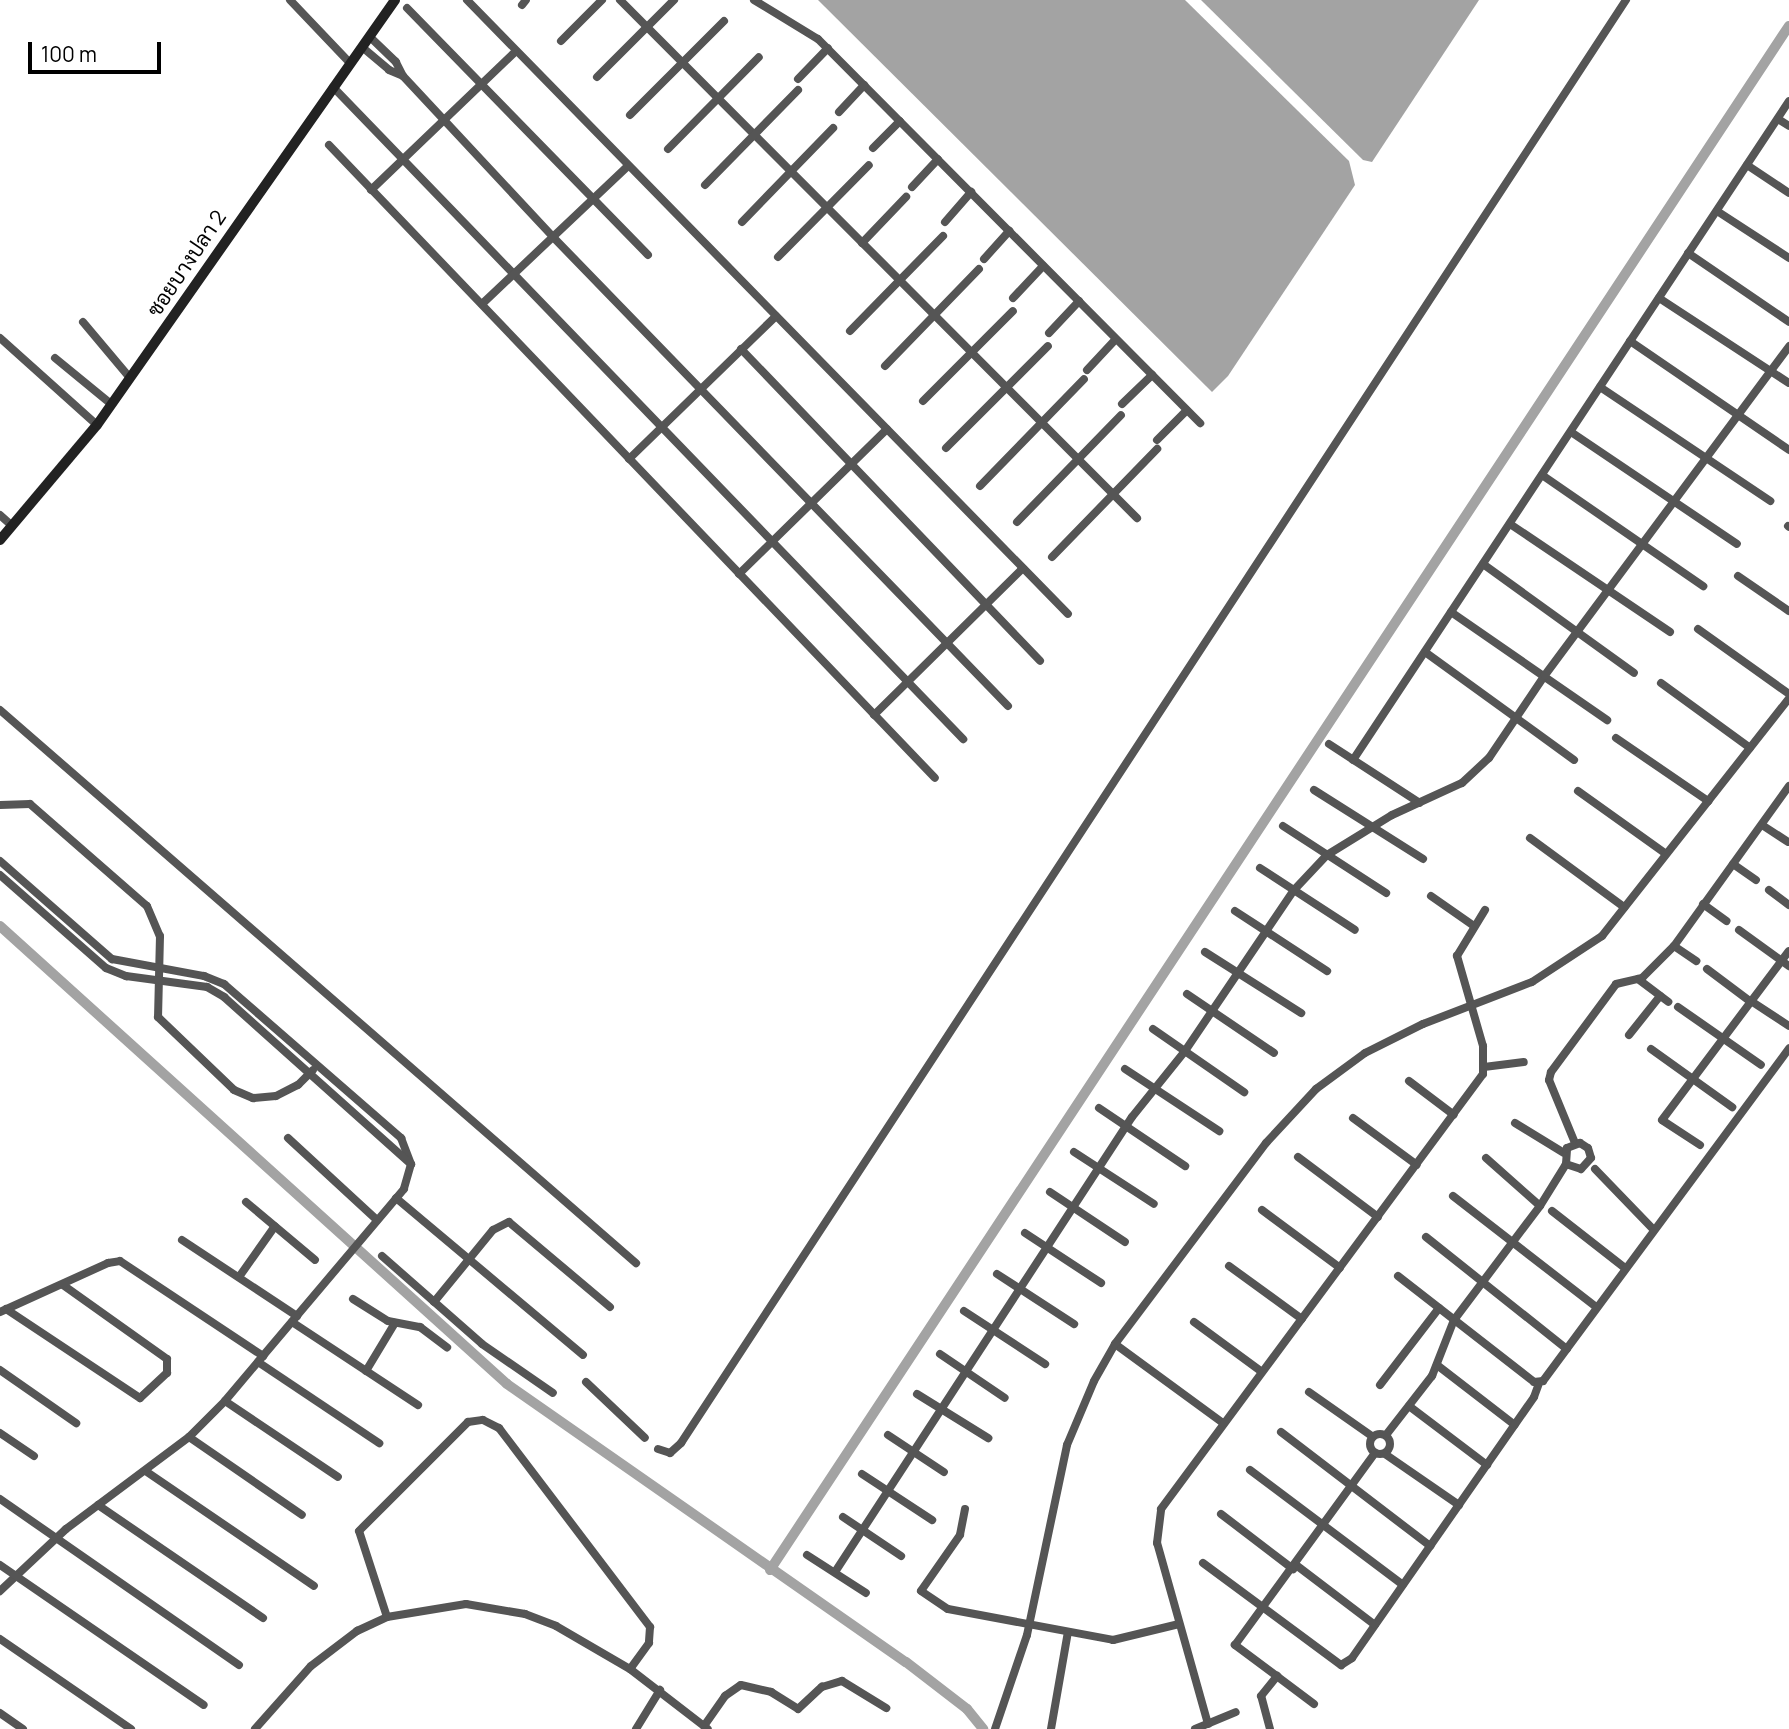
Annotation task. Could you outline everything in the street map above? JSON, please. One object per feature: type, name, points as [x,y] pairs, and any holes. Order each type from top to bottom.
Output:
[{"type":"street","points":[[290,0],[351,64]]},
{"type":"street","name":"ซอยบางปลา 2","points":[[0,540],[97,425],[394,0]]},
{"type":"street","points":[[467,0],[627,167],[1068,614]]},
{"type":"street","points":[[561,41],[602,0]]},
{"type":"street","points":[[620,0],[1137,518]]},
{"type":"street","points":[[597,77],[674,0]]},
{"type":"street","points":[[754,0],[806,29],[828,48],[1200,423]]},
{"type":"street","points":[[658,1449],[670,1453],[681,1443],[1626,0]]},
{"type":"street","points":[[407,8],[648,255]]},
{"type":"street","points":[[631,114],[724,20]]},
{"type":"street","points":[[369,36],[397,62],[403,76],[444,122],[554,238],[703,387],[1008,706]]},
{"type":"street","points":[[362,47],[389,70],[403,76]]},
{"type":"street","points":[[798,79],[828,48]]},
{"type":"street","points":[[372,190],[515,52]]},
{"type":"street","points":[[668,149],[759,57]]},
{"type":"street","points":[[839,112],[864,85]]},
{"type":"street","points":[[333,87],[963,738]]},
{"type":"street","points":[[705,185],[798,90]]},
{"type":"street","points":[[1353,760],[1789,101]]},
{"type":"street","points":[[1778,118],[1789,126]]},
{"type":"street","points":[[873,148],[900,121]]},
{"type":"street","points":[[742,222],[833,128]]},
{"type":"street","points":[[329,145],[935,778]]},
{"type":"street","points":[[912,187],[938,159]]},
{"type":"street","points":[[778,257],[869,164]]},
{"type":"street","points":[[1747,165],[1789,193]]},
{"type":"street","points":[[482,304],[627,167]]},
{"type":"street","points":[[945,222],[971,192]]},
{"type":"street","points":[[862,243],[906,197]]},
{"type":"street","points":[[1717,211],[1789,258]]},
{"type":"street","points":[[984,259],[1009,231]]},
{"type":"street","points":[[850,331],[943,236]]},
{"type":"street","points":[[1688,253],[1789,322]]},
{"type":"street","points":[[1013,298],[1044,266]]},
{"type":"street","points":[[885,366],[979,269]]},
{"type":"street","points":[[1659,299],[1789,383]]},
{"type":"street","points":[[1049,333],[1079,301]]},
{"type":"street","points":[[923,401],[1013,311]]},
{"type":"street","points":[[629,459],[776,316]]},
{"type":"street","points":[[83,322],[130,378]]},
{"type":"street","points":[[0,338],[97,425]]},
{"type":"street","points":[[980,486],[1042,423],[1116,339]]},
{"type":"street","points":[[1630,341],[1789,450]]},
{"type":"street","points":[[946,448],[1048,346]]},
{"type":"street","points":[[835,1572],[995,1331],[1126,1126],[1153,1086],[1185,1051],[1213,1012],[1264,930],[1294,890],[1327,855],[1470,777],[1518,718],[1545,675],[1789,346]]},
{"type":"street","points":[[741,349],[1040,661]]},
{"type":"street","points":[[55,358],[111,404]]},
{"type":"street","points":[[1122,404],[1152,375]]},
{"type":"street","points":[[1600,387],[1707,456],[1770,501]]},
{"type":"street","points":[[1052,557],[1113,494],[1186,410]]},
{"type":"street","points":[[1017,522],[1121,415]]},
{"type":"street","points":[[740,574],[887,429]]},
{"type":"street","points":[[1571,432],[1676,499],[1737,544]]},
{"type":"street","points":[[1542,475],[1643,542],[1703,586]]},
{"type":"street","points":[[0,515],[11,525]]},
{"type":"street","points":[[1510,524],[1609,588],[1670,632]]},
{"type":"street","points":[[1483,565],[1578,630],[1634,673]]},
{"type":"street","points":[[874,715],[1023,568]]},
{"type":"street","points":[[1738,576],[1789,611]]},
{"type":"street","points":[[1451,612],[1607,720]]},
{"type":"street","points":[[996,1726],[1029,1625],[1067,1446],[1115,1344],[1266,1143],[1315,1089],[1365,1053],[1532,982],[1602,936],[1789,696],[1699,629]]},
{"type":"street","points":[[1424,652],[1574,760]]},
{"type":"street","points":[[1661,683],[1750,748]]},
{"type":"street","points":[[0,710],[636,1263]]},
{"type":"street","points":[[1616,738],[1708,801]]},
{"type":"street","points":[[1329,744],[1420,803]]},
{"type":"street","points":[[1566,1164],[1577,1171],[1591,1158],[1588,1148],[1575,1143],[1549,1080],[1560,1057],[1616,984],[1638,979],[1674,946],[1789,786]]},
{"type":"street","points":[[1314,790],[1423,859]]},
{"type":"street","points":[[1578,791],[1666,854]]},
{"type":"street","points":[[0,805],[30,804],[147,906],[159,927],[158,1017],[241,1095],[276,1096],[317,1065]]},
{"type":"street","points":[[1762,825],[1788,842]]},
{"type":"street","points":[[1283,826],[1386,893]]},
{"type":"street","points":[[1530,838],[1624,907]]},
{"type":"street","points":[[0,861],[112,959],[204,976],[224,984],[401,1139],[411,1164],[409,1178],[396,1198],[225,1401],[189,1437],[147,1472],[98,1505],[57,1539],[18,1578],[0,1591]]},
{"type":"street","points":[[1733,864],[1756,880]]},
{"type":"street","points":[[1260,869],[1355,930]]},
{"type":"street","points":[[0,875],[106,968],[214,990],[411,1164]]},
{"type":"street","points":[[1769,890],[1789,905]]},
{"type":"street","points":[[1431,896],[1474,926]]},
{"type":"street","points":[[1703,904],[1726,920]]},
{"type":"street","points":[[1208,1724],[1157,1543],[1158,1524],[1172,1490],[1454,1115],[1484,1067],[1472,1006],[1457,956],[1485,910]]},
{"type":"street","points":[[1235,911],[1326,971]]},
{"type":"street","points":[[1739,930],[1785,963]]},
{"type":"street","points":[[1674,946],[1696,961]]},
{"type":"street","points":[[1700,1145],[1662,1120],[1751,1001],[1785,963],[1789,951]]},
{"type":"street","points":[[1206,952],[1301,1013]]},
{"type":"street","points":[[1707,969],[1789,1026]]},
{"type":"street","points":[[1638,979],[1668,1002]]},
{"type":"street","points":[[1187,994],[1275,1053]]},
{"type":"street","points":[[1629,1035],[1660,996]]},
{"type":"street","points":[[1678,1007],[1761,1065]]},
{"type":"street","points":[[1153,1029],[1244,1092]]},
{"type":"street","points":[[1203,1563],[1341,1665],[1352,1658],[1515,1425],[1539,1383],[1567,1349],[1652,1228],[1789,1048]]},
{"type":"street","points":[[1651,1049],[1732,1107]]},
{"type":"street","points":[[1484,1067],[1524,1062]]},
{"type":"street","points":[[1125,1069],[1219,1130]]},
{"type":"street","points":[[1409,1082],[1454,1115]]},
{"type":"street","points":[[1099,1108],[1185,1166]]},
{"type":"street","points":[[1353,1118],[1417,1165]]},
{"type":"street","points":[[1309,1392],[1373,1437],[1386,1436],[1409,1406],[1437,1365],[1454,1320],[1540,1206],[1566,1164],[1564,1153],[1515,1123]]},
{"type":"street","points":[[288,1138],[377,1220]]},
{"type":"street","points":[[1564,1153],[1575,1143]]},
{"type":"street","points":[[1074,1152],[1154,1204]]},
{"type":"street","points":[[1298,1157],[1378,1217]]},
{"type":"street","points":[[1486,1158],[1540,1206]]},
{"type":"street","points":[[1595,1169],[1652,1228]]},
{"type":"street","points":[[1050,1192],[1125,1242]]},
{"type":"street","points":[[1453,1196],[1596,1307]]},
{"type":"street","points":[[396,1198],[583,1355]]},
{"type":"street","points":[[246,1202],[315,1260]]},
{"type":"street","points":[[1262,1210],[1340,1268]]},
{"type":"street","points":[[1552,1211],[1625,1268]]},
{"type":"street","points":[[434,1303],[493,1230],[509,1222],[610,1307]]},
{"type":"street","points":[[239,1277],[275,1226]]},
{"type":"street","points":[[1024,1233],[1101,1283]]},
{"type":"street","points":[[1426,1237],[1483,1279],[1567,1349]]},
{"type":"street","points":[[182,1240],[239,1277],[366,1371],[418,1405]]},
{"type":"street","points":[[382,1256],[434,1303],[552,1393]]},
{"type":"street","points":[[3,1310],[108,1263],[121,1261],[379,1443]]},
{"type":"street","points":[[1229,1266],[1302,1319]]},
{"type":"street","points":[[997,1274],[1074,1324]]},
{"type":"street","points":[[1398,1276],[1539,1383]]},
{"type":"street","points":[[3,1310],[140,1398],[167,1373],[167,1359],[63,1285]]},
{"type":"street","points":[[353,1299],[395,1323],[420,1327],[447,1347]]},
{"type":"street","points":[[1380,1385],[1439,1308]]},
{"type":"street","points":[[964,1311],[1045,1364]]},
{"type":"street","points":[[1194,1322],[1262,1372]]},
{"type":"street","points":[[366,1371],[395,1323]]},
{"type":"street","points":[[1115,1344],[1223,1423]]},
{"type":"street","points":[[940,1354],[1005,1398]]},
{"type":"street","points":[[1437,1365],[1515,1425]]},
{"type":"street","points":[[0,1370],[76,1423]]},
{"type":"street","points":[[586,1382],[645,1438]]},
{"type":"street","points":[[917,1394],[988,1438]]},
{"type":"street","points":[[225,1401],[338,1477]]},
{"type":"street","points":[[1409,1406],[1487,1465]]},
{"type":"street","points":[[387,1617],[359,1531],[468,1422],[483,1420],[499,1428],[650,1627],[649,1643],[630,1670]]},
{"type":"street","points":[[1281,1432],[1430,1546]]},
{"type":"street","points":[[0,1433],[34,1456]]},
{"type":"street","points":[[888,1435],[944,1472]]},
{"type":"street","points":[[1385,1454],[1390,1448],[1386,1436]]},
{"type":"street","points":[[189,1437],[302,1515]]},
{"type":"street","points":[[1373,1437],[1370,1444],[1375,1452],[1385,1454],[1459,1505]]},
{"type":"street","points":[[1314,1704],[1235,1644],[1325,1526],[1375,1452]]},
{"type":"street","points":[[1250,1470],[1403,1585]]},
{"type":"street","points":[[147,1472],[314,1586]]},
{"type":"street","points":[[863,1474],[932,1520]]},
{"type":"street","points":[[0,1499],[239,1665]]},
{"type":"street","points":[[98,1505],[263,1618]]},
{"type":"street","points":[[965,1509],[960,1535],[921,1591],[948,1609],[1113,1640],[1179,1625]]},
{"type":"street","points":[[1221,1514],[1375,1625]]},
{"type":"street","points":[[843,1517],[901,1556]]},
{"type":"street","points":[[807,1555],[866,1593]]},
{"type":"street","points":[[0,1565],[204,1705]]},
{"type":"street","points":[[255,1729],[320,1658],[387,1617],[429,1608],[476,1605],[525,1614],[567,1632],[660,1690],[706,1727],[725,1696],[741,1685],[771,1692],[798,1709],[822,1687],[842,1681],[886,1708]]},
{"type":"street","points":[[1051,1729],[1068,1632]]},
{"type":"street","points":[[0,1639],[131,1729]]},
{"type":"street","points":[[1270,1729],[1261,1696],[1277,1676]]},
{"type":"street","points":[[636,1729],[660,1690]]},
{"type":"street","points":[[1195,1729],[1236,1712]]},
{"type":"street","points":[[0,1713],[23,1729]]},
{"type":"shaded area","points":[[818,0],[1185,0],[1349,161],[1355,185],[1228,376],[1212,392]]},
{"type":"shaded area","points":[[1201,0],[1479,0],[1372,162],[1363,160]]},
{"type":"waterway","points":[[770,1570],[1789,26]]},
{"type":"waterway","points":[[0,926],[507,1384],[906,1662],[967,1709],[983,1729]]}]
